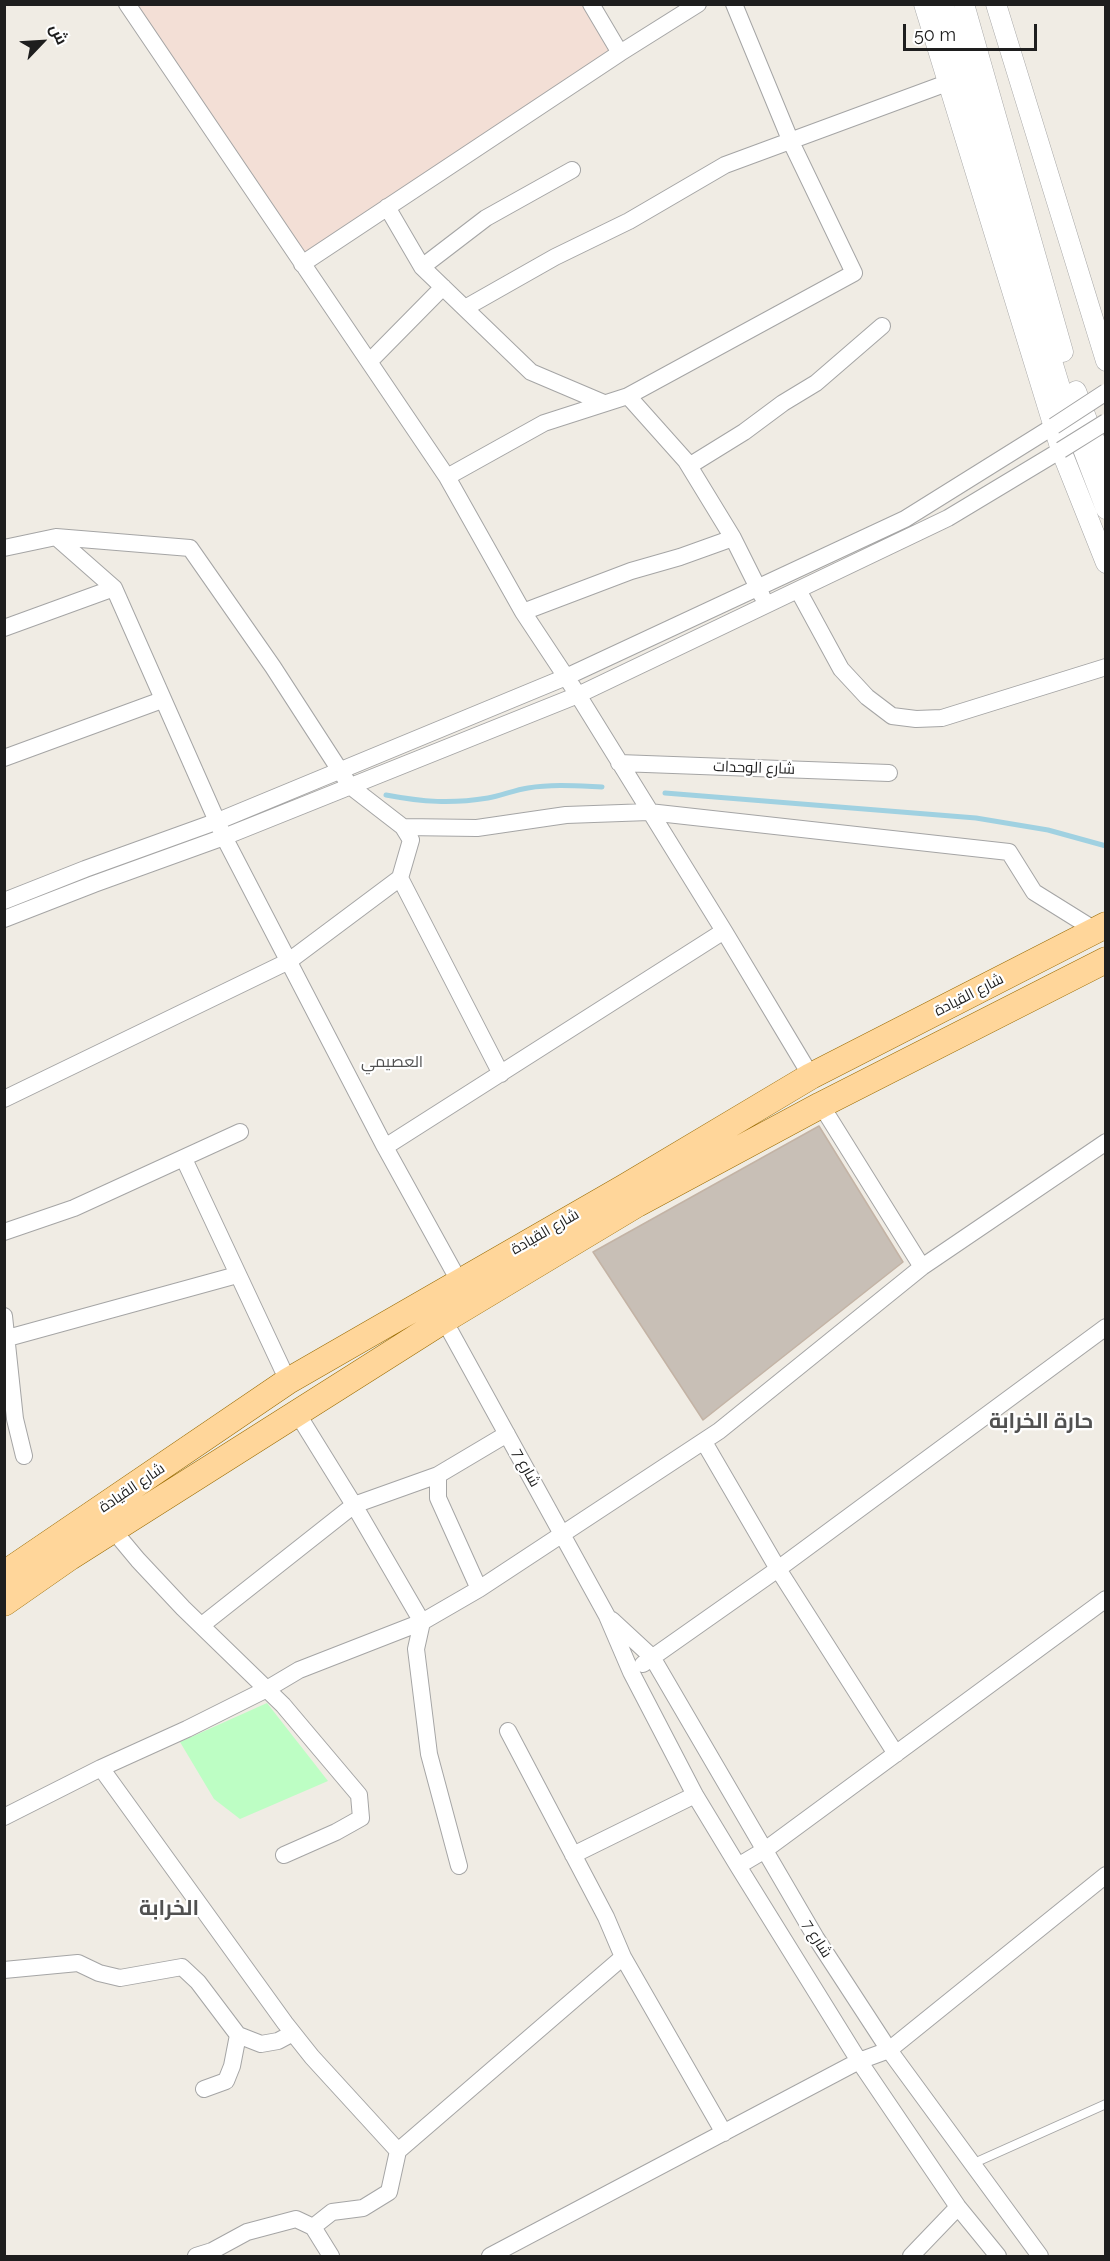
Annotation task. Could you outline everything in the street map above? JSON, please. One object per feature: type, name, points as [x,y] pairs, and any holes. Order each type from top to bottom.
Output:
[{"type":"main road","name":"شارع القيادة","points":[[4,1603],[63,1548],[288,1381],[625,1187],[811,1076],[1100,928]]},
{"type":"main road","name":"شارع القيادة","points":[[4,1574],[63,1548],[113,1530],[444,1320],[637,1204],[821,1105],[1106,960]]},
{"type":"street","points":[[127,4],[447,477],[523,612],[578,695],[811,1076]]},
{"type":"street","points":[[591,4],[620,53]]},
{"type":"street","points":[[302,264],[620,53],[698,4]]},
{"type":"street","points":[[447,477],[544,423],[628,396],[854,273],[791,142],[734,4]]},
{"type":"street","points":[[924,4],[1060,450],[1106,563]]},
{"type":"street","points":[[943,4],[1062,394],[1106,510]]},
{"type":"street","points":[[964,4],[1071,380],[1106,470]]},
{"type":"street","points":[[996,4],[1106,361]]},
{"type":"street","points":[[465,308],[555,257],[629,220],[725,165],[947,83]]},
{"type":"street","points":[[422,267],[486,218],[572,170]]},
{"type":"street","points":[[387,207],[422,267],[531,372],[604,403]]},
{"type":"street","points":[[369,362],[443,287]]},
{"type":"street","points":[[689,466],[816,383],[882,326]]},
{"type":"street","points":[[4,901],[218,820],[566,677],[905,519],[1106,392]]},
{"type":"street","points":[[628,396],[689,466],[733,538],[766,606]]},
{"type":"street","points":[[4,920],[94,884],[224,837],[578,695],[948,518],[1106,422]]},
{"type":"street","points":[[4,548],[56,537],[190,548],[273,668],[350,786],[403,827],[411,840],[400,878],[289,962],[4,1099]]},
{"type":"street","points":[[56,537],[114,588],[224,837],[385,1147],[459,1281]]},
{"type":"street","points":[[523,612],[632,571],[733,538]]},
{"type":"street","points":[[4,628],[114,588]]},
{"type":"street","points":[[798,590],[841,669],[867,697],[891,716],[916,719],[942,718],[1106,667]]},
{"type":"street","points":[[4,758],[162,700]]},
{"type":"street","name":"شارع الوحدات","points":[[619,763],[890,773]]},
{"type":"street","points":[[403,827],[477,828],[566,815],[649,812],[1009,852],[1034,892],[1100,928]]},
{"type":"street","points":[[400,878],[501,1074]]},
{"type":"street","points":[[385,1147],[724,932]]},
{"type":"street","points":[[821,1105],[922,1267]]},
{"type":"street","points":[[4,1232],[74,1208],[240,1132]]},
{"type":"street","points":[[4,1817],[101,1768],[187,1729],[267,1689],[299,1670],[422,1622],[479,1589],[704,1442],[922,1267],[1106,1142]]},
{"type":"street","points":[[184,1159],[288,1381]]},
{"type":"street","points":[[6,1338],[237,1275]]},
{"type":"street","points":[[4,1316],[15,1419],[24,1456]]},
{"type":"street","name":"شارع 7","points":[[444,1320],[607,1616],[630,1672],[695,1795],[859,2061],[958,2207],[998,2256]]},
{"type":"street","points":[[630,1672],[778,1569],[1106,1327]]},
{"type":"street","points":[[297,1413],[422,1622],[416,1649],[429,1754],[459,1866]]},
{"type":"street","points":[[202,1625],[354,1505],[438,1475],[507,1434]]},
{"type":"street","points":[[704,1442],[778,1569],[896,1754]]},
{"type":"street","points":[[438,1475],[438,1498],[479,1589]]},
{"type":"street","points":[[113,1530],[138,1560],[283,1705],[359,1795],[361,1818],[284,1855]]},
{"type":"street","points":[[4,1560],[63,1548]]},
{"type":"street","points":[[4,1612],[23,1598],[63,1548]]},
{"type":"street","points":[[738,1866],[765,1850],[1106,1599]]},
{"type":"street","name":"شارع 7","points":[[607,1616],[652,1658],[816,1938],[889,2050],[1040,2256]]},
{"type":"street","points":[[507,1731],[606,1917],[623,1957],[724,2133]]},
{"type":"street","points":[[101,1768],[293,2033],[398,2151]]},
{"type":"street","points":[[573,1855],[695,1795]]},
{"type":"street","points":[[500,2254],[859,2061],[889,2050],[1106,1875]]},
{"type":"street","points":[[313,2227],[332,2212],[363,2208],[389,2192],[398,2151],[623,1957]]},
{"type":"street","points":[[4,1970],[78,1963],[99,1973],[120,1978],[182,1967],[198,1982],[238,2036],[261,2044],[278,2041],[293,2033]]},
{"type":"street","points":[[204,2089],[226,2081],[232,2066],[238,2036]]},
{"type":"street","points":[[910,2256],[958,2207]]},
{"type":"street","points":[[196,2256],[212,2252],[247,2232],[296,2219],[313,2227],[331,2256]]},
{"type":"lane","points":[[972,2164],[1106,2104]]},
{"type":"shaded area","points":[[136,5],[591,5],[620,53],[305,262]]},
{"type":"green space","points":[[267,1703],[328,1781],[240,1819],[214,1799],[180,1742]]},
{"type":"building","points":[[819,1126],[903,1262],[703,1420],[593,1252]]},
{"type":"waterway","points":[[386,795],[449,802],[488,798],[537,787],[602,787]]},
{"type":"waterway","points":[[665,793],[976,818],[1048,830],[1106,846]]},
{"type":"district","name":"العصيمي","points":[[392,1062]]},
{"type":"district","name":"حارة الخرابة","points":[[1041,1422]]},
{"type":"district","name":"الخرابة","points":[[169,1909]]}]
